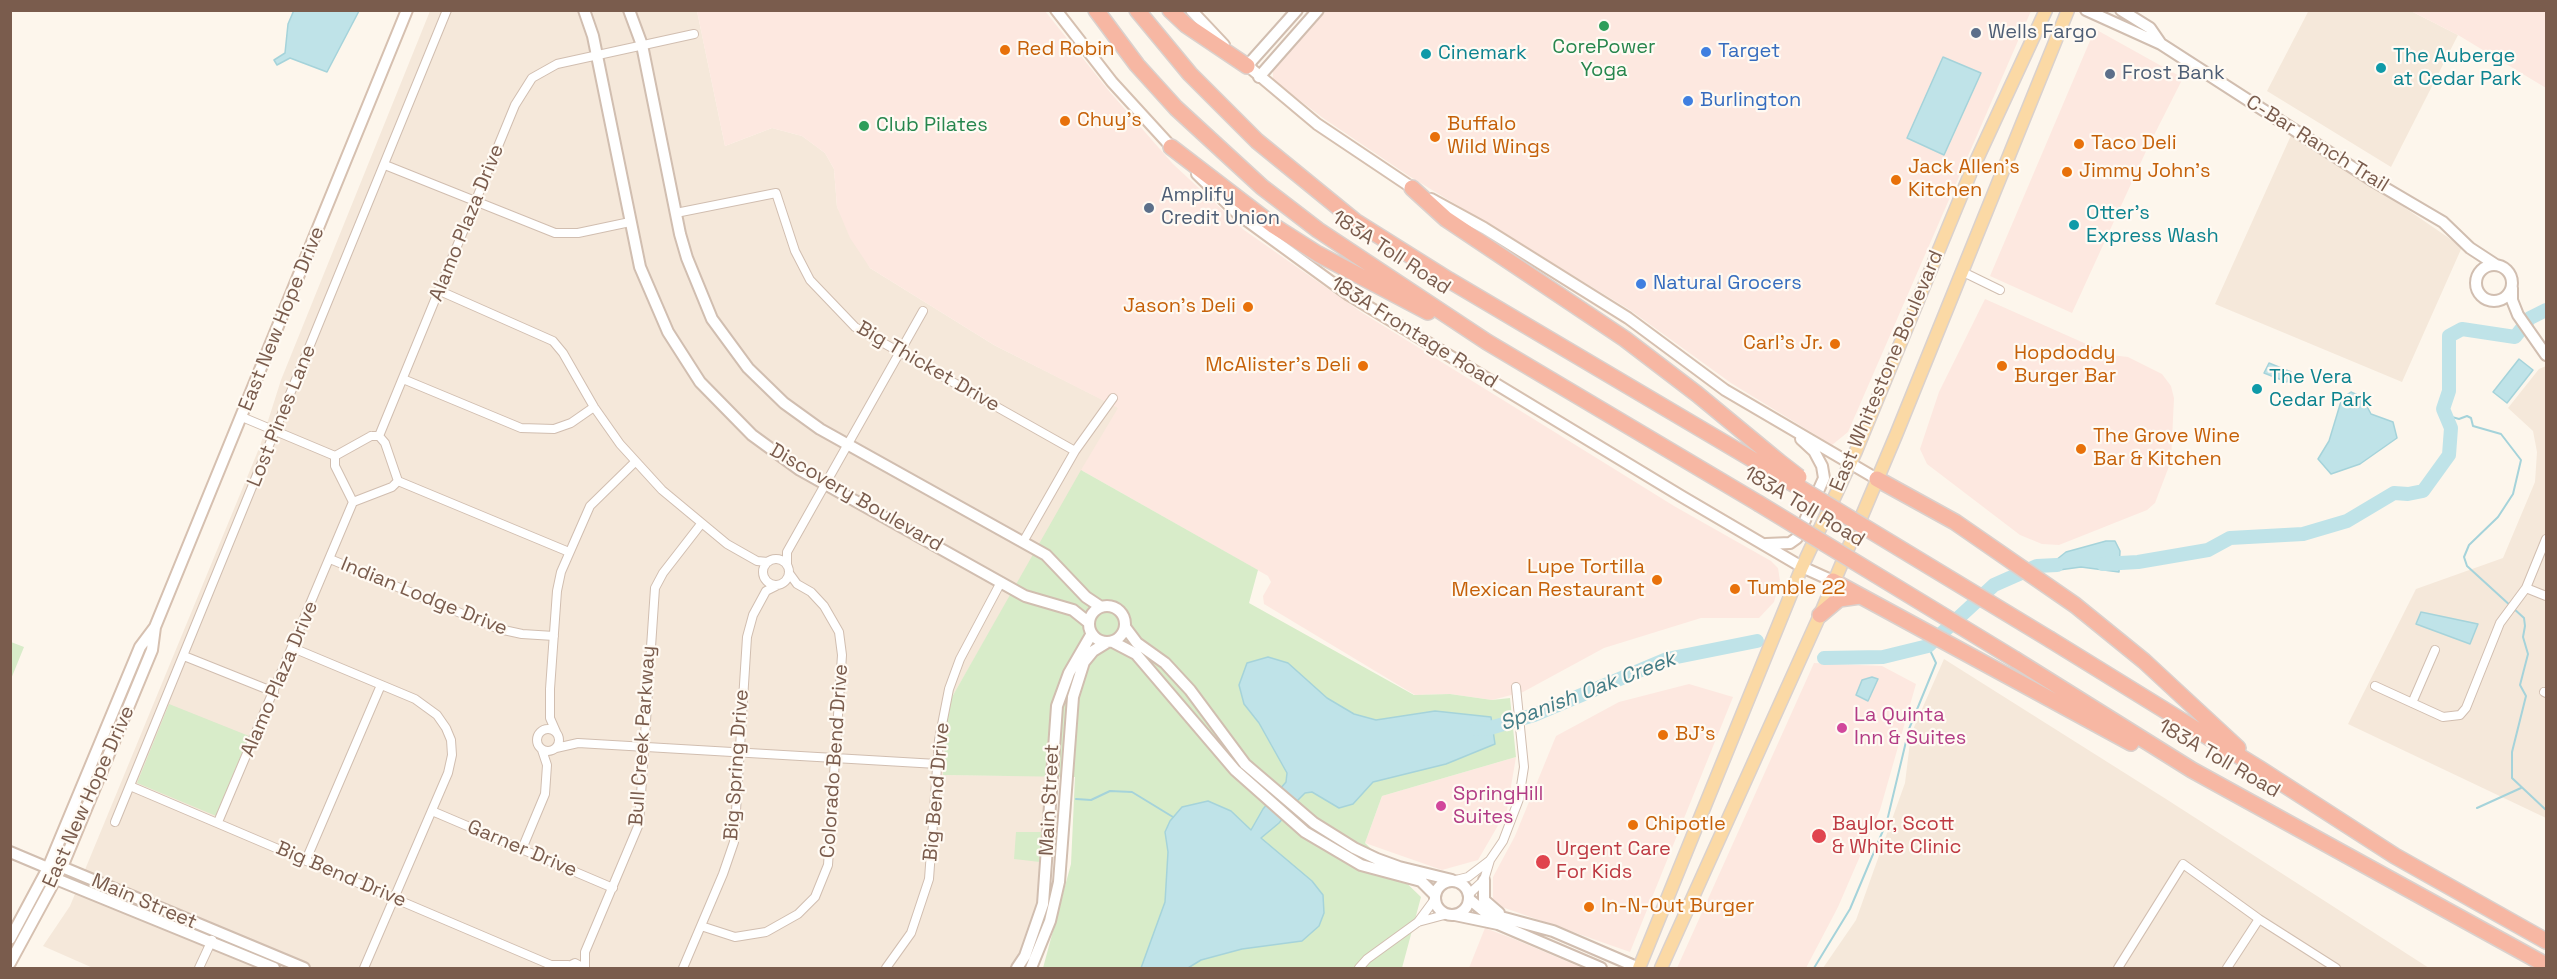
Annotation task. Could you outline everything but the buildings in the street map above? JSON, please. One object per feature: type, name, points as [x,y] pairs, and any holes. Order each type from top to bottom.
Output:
[{"type":"highway","name":"183A Toll Road","points":[[1096,10],[1137,65],[1176,108],[1262,187],[1318,231],[1487,342],[1758,503],[2192,770],[2547,965]]},
{"type":"highway","name":"183A Toll Road","points":[[1137,10],[1190,74],[1257,141],[1355,221],[1582,360],[1775,466],[1846,514],[2260,769],[2395,856],[2547,941]]},
{"type":"highway","points":[[1170,10],[1186,25],[1247,66]]},
{"type":"highway","points":[[1171,147],[1274,226],[1318,254],[1487,342]]},
{"type":"highway","points":[[1412,188],[1446,219],[1625,339],[1697,394],[1775,466]]},
{"type":"highway","points":[[1877,479],[1954,522],[2075,605],[2144,661],[2260,769]]},
{"type":"highway","points":[[1833,581],[2135,745],[2192,770]]},
{"type":"highway","points":[[1820,615],[1839,598],[1860,596]]},
{"type":"main road","name":"East Whitestone Boulevard","points":[[1639,969],[1802,567],[1850,464],[1971,172],[2046,10]]},
{"type":"main road","name":"East Whitestone Boulevard","points":[[1662,969],[1820,615],[2068,10]]},
{"type":"street","name":"East New Hope Drive","points":[[10,939],[48,868],[140,647],[155,627],[407,10]]},
{"type":"street","name":"Lost Pines Lane","points":[[115,822],[447,10]]},
{"type":"street","name":"Discovery Boulevard","points":[[584,10],[597,54],[640,267],[655,304],[681,356],[700,382],[752,435],[778,456],[1001,582],[1037,601],[1074,610],[1088,622]]},
{"type":"street","points":[[629,10],[642,45],[680,234],[696,282],[725,338],[748,368],[784,403],[820,429],[1023,542],[1060,567],[1086,597],[1101,607]]},
{"type":"street","name":"183A Frontage Road","points":[[1056,10],[1112,82],[1171,147],[1238,214],[1349,295],[1763,544],[1802,567],[1833,581]]},
{"type":"street","points":[[1191,10],[1259,77],[1317,124],[1412,188],[1484,228],[1628,318],[1725,390],[1877,479]]},
{"type":"street","points":[[1247,66],[1297,10]]},
{"type":"street","points":[[1259,77],[1318,10]]},
{"type":"street","name":"C-Bar Ranch Trail","points":[[2085,10],[2161,44],[2375,182],[2443,222],[2470,248],[2507,270],[2512,286],[2512,300],[2518,315],[2547,356]]},
{"type":"street","name":"C-Bar Ranch Trail","points":[[2121,10],[2150,28],[2161,44]]},
{"type":"street","name":"Alamo Plaza Drive","points":[[379,436],[515,105],[532,78],[549,66],[694,34]]},
{"type":"street","points":[[385,165],[555,233],[578,233],[630,222]]},
{"type":"street","name":"Big Thicket Drive","points":[[676,213],[776,193],[795,251],[810,280],[855,327],[1075,451]]},
{"type":"street","name":"C-Bar Ranch Trail","points":[[2470,248],[2478,274],[2475,282],[2479,295],[2518,315]]},
{"type":"street","points":[[2478,274],[2484,268],[2496,265]]},
{"type":"street","points":[[1961,271],[2000,290]]},
{"type":"street","points":[[2494,302],[2506,297],[2512,286]]},
{"type":"street","points":[[440,291],[553,341],[563,353],[594,407],[635,462],[662,490],[701,524],[727,544],[757,561],[772,560],[787,552],[923,311]]},
{"type":"street","points":[[403,379],[521,428],[554,429],[571,423],[594,407]]},
{"type":"street","points":[[1023,542],[1075,451],[1113,398]]},
{"type":"street","points":[[242,417],[334,456]]},
{"type":"street","points":[[1763,544],[1779,545],[1797,538],[1824,478],[1822,466],[1814,452],[1792,430]]},
{"type":"street","points":[[334,456],[370,436],[379,436],[385,442],[398,481],[568,552]]},
{"type":"street","points":[[334,456],[335,465],[353,502],[392,487],[398,481]]},
{"type":"street","points":[[522,849],[544,794],[547,765],[555,749],[558,735],[550,718],[554,636],[557,591],[568,552],[590,506],[635,462]]},
{"type":"street","name":"Alamo Plaza Drive","points":[[219,822],[353,502]]},
{"type":"street","name":"Bull Creek Parkway","points":[[585,969],[585,952],[639,824],[655,588],[663,573],[701,524]]},
{"type":"street","points":[[2375,686],[2443,717],[2460,715],[2466,708],[2500,623],[2519,601],[2547,539]]},
{"type":"street","points":[[779,585],[788,569],[787,552]]},
{"type":"street","name":"Indian Lodge Drive","points":[[330,559],[500,629],[522,634],[554,636]]},
{"type":"street","points":[[772,560],[788,569]]},
{"type":"street","points":[[763,575],[772,560]]},
{"type":"street","points":[[757,561],[763,575],[779,585]]},
{"type":"street","name":"Colorado Bend Drive","points":[[701,926],[735,938],[755,936],[793,917],[815,897],[825,878],[830,852],[842,655],[839,632],[824,606],[811,592],[797,584],[788,569]]},
{"type":"street","name":"Big Spring Drive","points":[[682,969],[734,842],[747,637],[753,615],[765,591],[763,575]]},
{"type":"street","name":"Big Bend Drive","points":[[886,969],[911,933],[929,879],[937,764],[943,716],[952,682],[970,640],[1001,582]]},
{"type":"street","points":[[765,591],[779,585],[797,584]]},
{"type":"street","points":[[2526,588],[2547,596]]},
{"type":"street","points":[[1109,642],[1121,636],[1125,627],[1124,618],[1119,610],[1110,606],[1101,607],[1092,613],[1088,622],[1091,635],[1136,654],[1224,759],[1305,832],[1361,865],[1421,881],[1435,897],[1439,909],[1451,915],[1498,924],[1601,969]]},
{"type":"street","name":"East New Hope Drive","points":[[10,963],[62,867],[152,650],[155,627]]},
{"type":"street","points":[[1125,627],[1137,643],[1165,663],[1190,690],[1233,748],[1261,778],[1314,823],[1354,848],[1377,859],[1399,867],[1454,880],[1466,887],[1469,897],[1486,913],[1553,932],[1639,969]]},
{"type":"street","name":"Main Street","points":[[1030,962],[1043,904],[1057,705],[1062,688],[1091,635]]},
{"type":"street","name":"Main Street","points":[[1017,969],[1030,962],[1050,921],[1059,882],[1070,719],[1078,678],[1093,651],[1109,642]]},
{"type":"street","points":[[293,648],[428,707],[446,728],[451,748],[450,768],[364,969]]},
{"type":"street","points":[[2412,703],[2435,650]]},
{"type":"street","points":[[184,656],[274,692]]},
{"type":"street","points":[[306,860],[381,685]]},
{"type":"street","points":[[1516,687],[1524,766],[1519,799],[1503,841],[1490,860],[1482,895],[1488,906],[1516,920]]},
{"type":"street","points":[[547,765],[537,741],[540,732],[550,718]]},
{"type":"street","points":[[540,732],[551,729],[558,735],[578,743]]},
{"type":"street","points":[[542,750],[578,743],[937,764]]},
{"type":"street","name":"Big Bend Drive","points":[[130,786],[219,822],[553,967],[568,966]]},
{"type":"street","name":"Garner Drive","points":[[432,811],[613,888]]},
{"type":"street","points":[[1050,819],[1064,821]]},
{"type":"street","points":[[10,852],[48,868],[56,879]]},
{"type":"street","points":[[1359,969],[1367,959],[1418,922],[1441,885],[1468,877],[1490,860]]},
{"type":"street","points":[[2118,969],[2183,864],[2259,920],[2335,968]]},
{"type":"street","name":"Main Street","points":[[48,868],[62,867],[213,936],[274,969]]},
{"type":"street","name":"Main Street","points":[[56,879],[304,969]]},
{"type":"street","points":[[1418,922],[1451,915],[1465,909],[1469,897],[1484,880]]},
{"type":"street","points":[[2227,969],[2259,920]]},
{"type":"street","points":[[199,969],[213,936]]},
{"type":"street","name":"Bull Creek Parkway","points":[[568,966],[585,952]]},
{"type":"street","points":[[568,966],[579,964],[585,969]]},
{"type":"shaded area","points":[[2309,10],[2411,11],[2458,35],[2391,167],[2267,91]]},
{"type":"shaded area","points":[[430,11],[697,11],[725,146],[772,128],[802,136],[825,153],[834,169],[837,207],[870,268],[994,345],[1119,408],[948,704],[944,775],[1047,776],[1038,899],[1029,931],[1012,968],[93,968],[43,946],[70,906],[260,446],[281,380]]},
{"type":"shaded area","points":[[697,11],[1045,11],[1109,91],[1173,164],[1244,230],[1361,312],[1674,506],[1771,561],[1778,568],[1780,581],[1774,602],[1759,618],[1701,618],[1604,648],[1523,692],[1492,700],[1450,694],[1415,695],[1264,604],[1263,596],[1271,582],[1268,576],[1081,470],[1118,408],[994,345],[870,268],[850,238],[837,207],[834,169],[825,153],[802,136],[772,128],[725,146]]},
{"type":"shaded area","points":[[1326,11],[2031,11],[1848,432],[1832,445],[1731,383],[1630,310],[1409,176],[1323,118],[1273,80],[1273,70]]},
{"type":"shaded area","points":[[2411,11],[2546,11],[2546,88],[2458,35]]},
{"type":"shaded area","points":[[2095,29],[2183,78],[2147,149],[2072,313],[1990,276]]},
{"type":"shaded area","points":[[2293,131],[2462,247],[2402,382],[2215,304]]},
{"type":"shaded area","points":[[1985,299],[2111,355],[2128,357],[2162,374],[2171,386],[2174,398],[2171,461],[2155,503],[2147,510],[2059,545],[2042,544],[2020,535],[1927,464],[1920,449],[1939,392]]},
{"type":"shaded area","points":[[2546,366],[2546,818],[2348,724],[2416,589],[2503,558],[2535,482],[2537,452],[2533,431],[2508,408],[2539,369]]},
{"type":"shaded area","points":[[1944,659],[2429,968],[1823,968],[1856,920],[1905,783],[1911,734]]},
{"type":"shaded area","points":[[1814,663],[1882,666],[1916,684],[1880,810],[1838,907],[1806,968],[1677,968]]},
{"type":"shaded area","points":[[1689,684],[1733,697],[1630,952],[1502,907],[1493,899],[1493,877],[1515,836],[1556,736],[1619,702]]},
{"type":"shaded area","points":[[1516,757],[1507,810],[1478,860],[1442,870],[1365,843],[1382,796]]},
{"type":"shaded area","points":[[1485,928],[1514,939],[1583,968],[1469,968]]},
{"type":"green space","points":[[1081,470],[1258,570],[1249,603],[1414,695],[1450,694],[1492,700],[1510,698],[1516,757],[1382,796],[1365,843],[1421,897],[1402,968],[1043,968],[1071,864],[1075,777],[943,775],[948,704]]},
{"type":"green space","points":[[11,642],[24,647],[11,679]]},
{"type":"green space","points":[[169,704],[249,736],[216,816],[137,783]]},
{"type":"green space","points":[[1016,832],[1041,832],[1040,862],[1014,859]]},
{"type":"water","points":[[294,10],[359,11],[327,72],[290,58],[277,65],[274,60],[285,53],[288,24]]},
{"type":"water","points":[[1943,57],[1981,73],[1944,155],[1907,138]]},
{"type":"water","points":[[2519,359],[2533,370],[2507,403],[2493,392]]},
{"type":"water","points":[[2269,363],[2291,372],[2287,382],[2264,373]]},
{"type":"water","points":[[2351,392],[2362,397],[2371,414],[2393,422],[2397,438],[2360,464],[2331,474],[2318,459],[2329,441],[2342,398]]},
{"type":"water","points":[[2106,541],[2115,541],[2120,551],[2119,572],[2081,567],[2059,570],[2039,568],[2043,562],[2056,560],[2066,552]]},
{"type":"water","points":[[2421,612],[2478,624],[2470,644],[2416,624]]},
{"type":"water","points":[[1268,657],[1288,663],[1327,698],[1354,714],[1376,720],[1435,711],[1491,717],[1495,744],[1446,764],[1373,782],[1353,804],[1339,808],[1312,792],[1305,793],[1297,801],[1279,823],[1261,838],[1312,881],[1323,895],[1324,913],[1319,926],[1302,941],[1242,949],[1201,960],[1188,968],[1141,968],[1165,902],[1168,852],[1165,832],[1170,821],[1182,807],[1208,801],[1231,811],[1251,830],[1263,809],[1286,782],[1287,773],[1259,723],[1244,704],[1239,685],[1247,663]]},
{"type":"water","points":[[1872,677],[1878,679],[1868,701],[1856,695],[1862,680]]},
{"type":"waterway","name":"Spanish Oak Creek","points":[[2103,564],[2138,562],[2208,550],[2230,538],[2303,534],[2347,521],[2394,493],[2408,494],[2423,491],[2449,455],[2451,428],[2443,409],[2449,391],[2449,336],[2462,329],[2515,337],[2530,318],[2546,310]]},
{"type":"waterway","points":[[2444,406],[2452,417],[2459,419],[2467,416],[2471,418],[2473,426],[2501,434],[2521,460],[2513,494],[2498,517],[2469,545],[2464,557],[2467,566],[2524,618],[2523,637],[2528,654],[2520,685],[2526,696],[2512,752],[2512,778],[2546,810]]},
{"type":"waterway","name":"Spanish Oak Creek","points":[[1824,658],[1883,657],[1928,646],[1994,585],[2037,566],[2057,565]]},
{"type":"waterway","name":"Spanish Oak Creek","points":[[1476,729],[1490,728],[1534,715],[1667,659],[1757,641]]},
{"type":"waterway","points":[[1814,968],[1850,909],[1887,821],[1909,729],[1936,663],[1928,646]]},
{"type":"waterway","points":[[2477,808],[2521,788]]},
{"type":"waterway","points":[[1076,799],[1091,800],[1110,791],[1132,792],[1173,817]]},
{"type":"place","name":"CorePower Yoga","points":[[1604,26]]},
{"type":"place","name":"Wells Fargo","points":[[1976,33]]},
{"type":"place","name":"Red Robin","points":[[1005,50]]},
{"type":"place","name":"Target","points":[[1706,52]]},
{"type":"place","name":"Cinemark","points":[[1426,54]]},
{"type":"place","name":"The Auberge at Cedar Park","points":[[2381,68]]},
{"type":"place","name":"Frost Bank","points":[[2110,74]]},
{"type":"place","name":"Burlington","points":[[1688,101]]},
{"type":"place","name":"Chuy's","points":[[1065,121]]},
{"type":"place","name":"Club Pilates","points":[[864,126]]},
{"type":"place","name":"Buffalo Wild Wings","points":[[1435,137]]},
{"type":"place","name":"Taco Deli","points":[[2079,144]]},
{"type":"place","name":"Jimmy John's","points":[[2067,172]]},
{"type":"place","name":"Jack Allen's Kitchen","points":[[1896,180]]},
{"type":"place","name":"Amplify Credit Union","points":[[1149,208]]},
{"type":"place","name":"Otter's Express Wash","points":[[2074,225]]},
{"type":"place","name":"Natural Grocers","points":[[1641,284]]},
{"type":"place","name":"Jason's Deli","points":[[1248,307]]},
{"type":"place","name":"Carl's Jr.","points":[[1835,344]]},
{"type":"place","name":"McAlister's Deli","points":[[1363,366]]},
{"type":"place","name":"Hopdoddy Burger Bar","points":[[2002,366]]},
{"type":"place","name":"The Vera Cedar Park","points":[[2257,389]]},
{"type":"place","name":"The Grove Wine Bar & Kitchen","points":[[2081,449]]},
{"type":"place","name":"Lupe Tortilla Mexican Restaurant","points":[[1657,580]]},
{"type":"place","name":"Tumble 22","points":[[1735,589]]},
{"type":"place","name":"La Quinta Inn & Suites","points":[[1842,728]]},
{"type":"place","name":"BJ's","points":[[1663,735]]},
{"type":"place","name":"SpringHill Suites","points":[[1441,806]]},
{"type":"place","name":"Chipotle","points":[[1633,825]]},
{"type":"place","name":"Baylor, Scott & White Clinic","points":[[1819,836]]},
{"type":"place","name":"Urgent Care For Kids","points":[[1543,862]]},
{"type":"place","name":"In-N-Out Burger","points":[[1589,907]]}]
